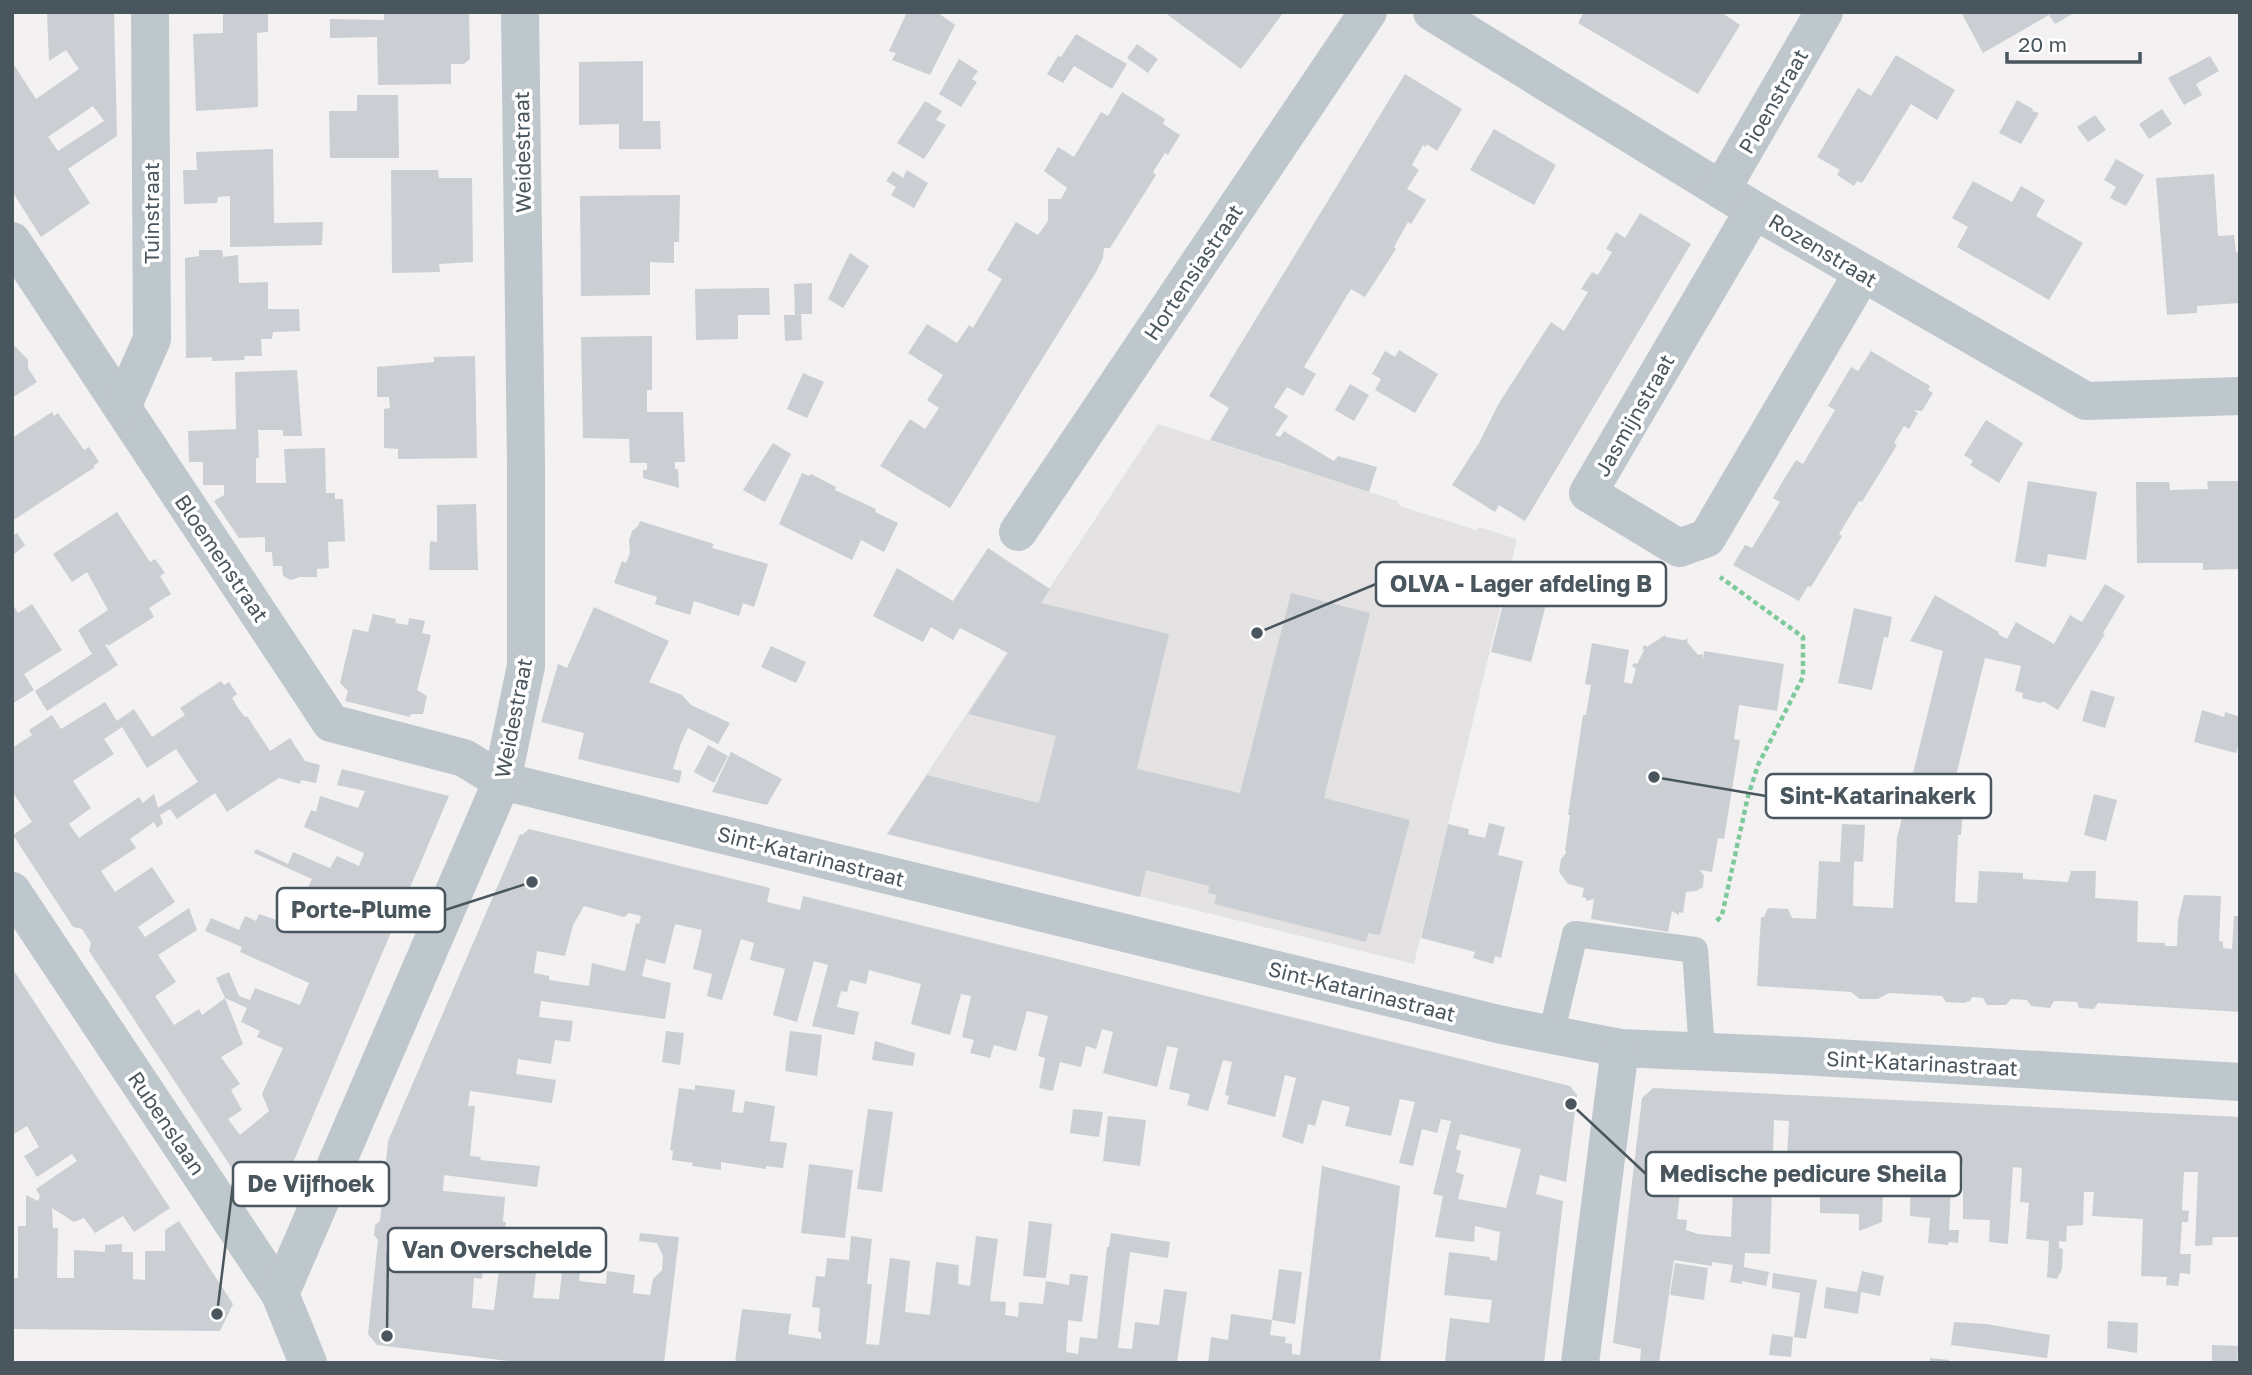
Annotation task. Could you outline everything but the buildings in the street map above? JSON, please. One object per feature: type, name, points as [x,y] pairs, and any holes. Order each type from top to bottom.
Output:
[{"type":"street","name":"Tuinstraat","points":[[122,407],[152,339],[150,12]]},
{"type":"street","name":"Weidestraat","points":[[280,1294],[502,781],[526,667],[520,12]]},
{"type":"street","name":"Hortensiastraat","points":[[1018,532],[1368,12]]},
{"type":"street","name":"Rozenstraat","points":[[1432,12],[1754,210],[2086,401],[2240,396]]},
{"type":"street","name":"Pioenstraat","points":[[1721,190],[1824,12]]},
{"type":"street","name":"Jasmijnstraat","points":[[1679,548],[1588,493],[1754,210]]},
{"type":"street","name":"Bloemenstraat","points":[[12,241],[331,723],[464,758],[502,781]]},
{"type":"street","points":[[1679,548],[1707,538],[1862,274]]},
{"type":"street","name":"Sint-Katarinastraat","points":[[502,781],[1502,1025],[1620,1048],[2240,1082]]},
{"type":"street","name":"Rubenslaan","points":[[12,891],[280,1294],[308,1363]]},
{"type":"street","points":[[1580,1363],[1620,1048]]},
{"type":"lane","points":[[1551,1035],[1575,934],[1695,950],[1702,1052]]},
{"type":"path","points":[[1679,548],[1803,636],[1803,677],[1758,765],[1748,796],[1722,915],[1695,950]]},
{"type":"shaded area","points":[[1158,424],[1397,501],[1400,506],[1476,530],[1479,527],[1517,539],[1414,964],[887,834]]},
{"type":"place","name":"OLVA - Lager afdeling B","points":[[1257,633]]},
{"type":"place","name":"Sint-Katarinakerk","points":[[1654,777]]},
{"type":"place","name":"Porte-Plume","points":[[532,882]]},
{"type":"place","name":"Medische pedicure Sheila","points":[[1571,1104]]},
{"type":"place","name":"De Vijfhoek","points":[[217,1314]]},
{"type":"place","name":"Van Overschelde","points":[[387,1336]]}]
